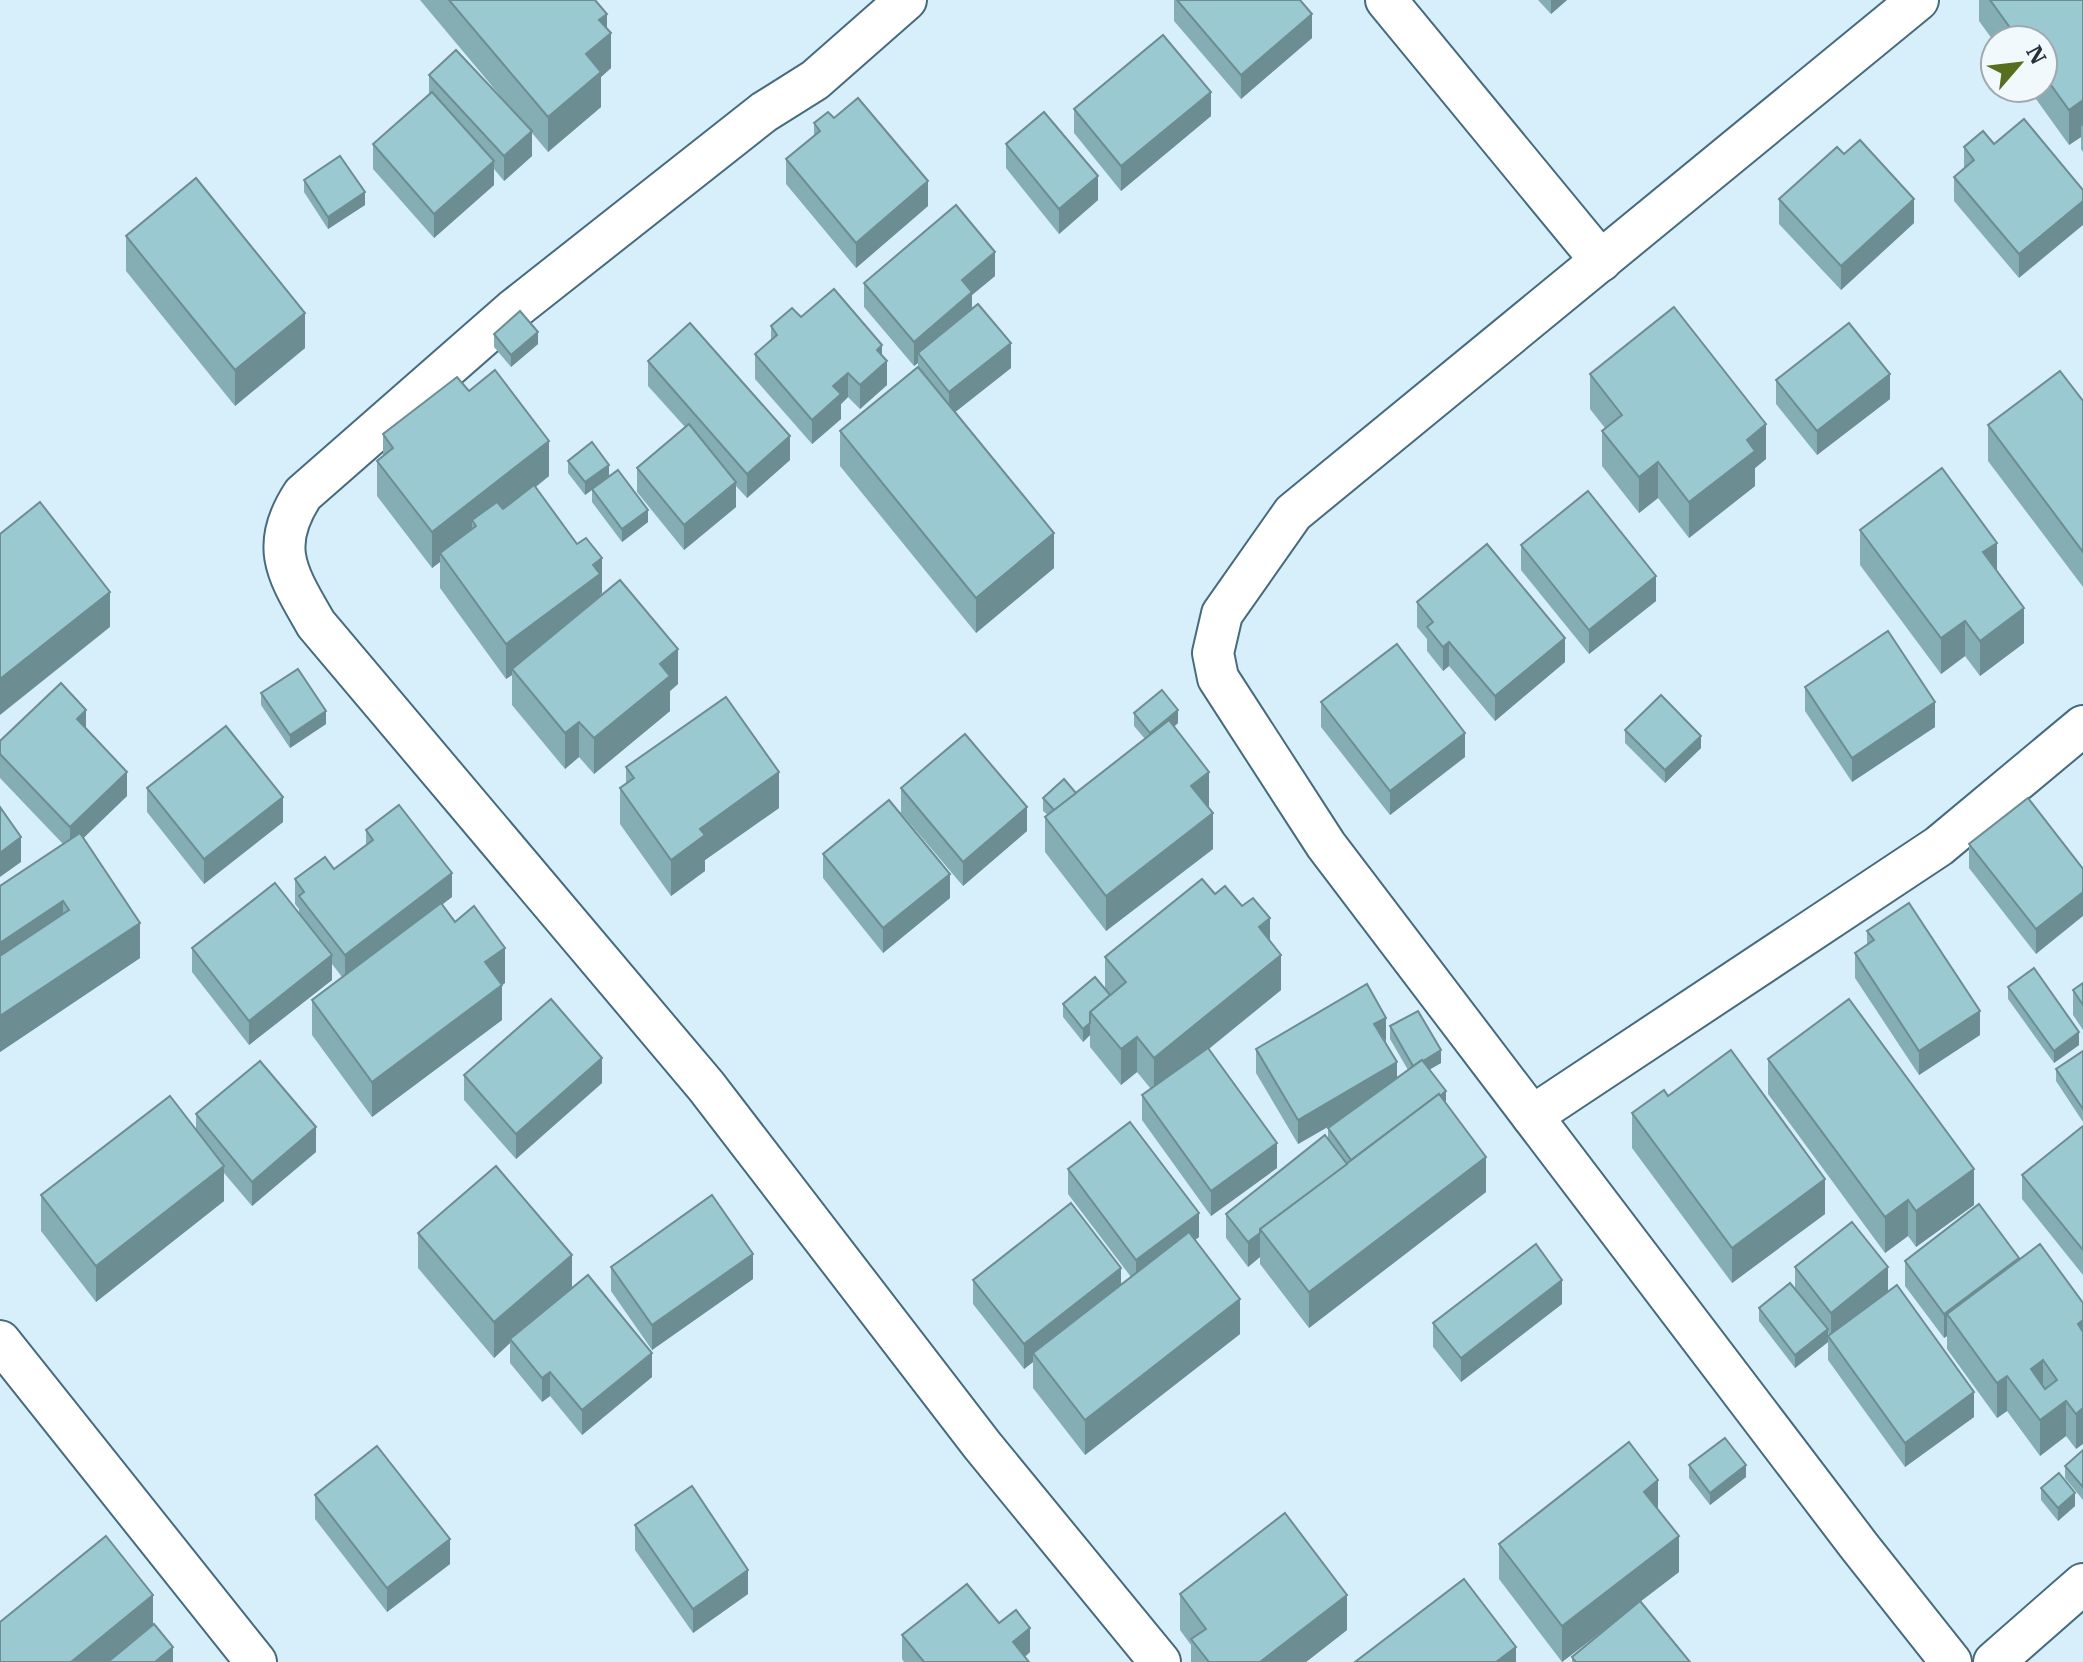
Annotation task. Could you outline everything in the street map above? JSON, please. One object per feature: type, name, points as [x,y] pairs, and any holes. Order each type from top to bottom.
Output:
[{"type":"street","points":[[906,0],[815,80],[764,112],[513,310],[303,494],[289,515],[283,548],[287,573],[316,624],[706,1086],[982,1445],[1160,1662]]},
{"type":"street","points":[[1386,0],[1601,261]]},
{"type":"street","points":[[1918,0],[1293,513],[1222,614],[1213,653],[1218,678],[1326,845],[1951,1662]]},
{"type":"street","points":[[1532,1116],[1939,846],[2083,726]]},
{"type":"street","points":[[0,1341],[256,1662]]},
{"type":"street","points":[[1994,1662],[2083,1584]]},
{"type":"building","points":[[449,0],[595,0],[607,14],[599,20],[611,33],[586,54],[601,72],[548,117]]},
{"type":"building","points":[[1177,0],[1300,0],[1312,14],[1241,75]]},
{"type":"building","points":[[1990,0],[2083,0],[2083,100],[2069,110],[2059,96],[2059,24],[2007,24]]},
{"type":"building","points":[[1163,35],[1211,92],[1121,166],[1074,109]]},
{"type":"building","points":[[456,50],[532,131],[504,156],[429,75]]},
{"type":"building","points":[[432,92],[494,161],[434,214],[373,144]]},
{"type":"building","points":[[858,98],[928,181],[856,243],[786,159],[820,131],[814,123],[828,112],[834,118]]},
{"type":"building","points":[[1044,112],[1098,176],[1059,209],[1006,144]]},
{"type":"building","points":[[2024,119],[2083,190],[2083,201],[2019,254],[1954,177],[1974,160],[1964,147],[1983,131],[1994,144]]},
{"type":"building","points":[[1860,140],[1914,199],[1841,266],[1779,199],[1837,147],[1844,154]]},
{"type":"building","points":[[340,156],[365,192],[328,217],[304,180]]},
{"type":"building","points":[[196,178],[305,313],[235,370],[126,236]]},
{"type":"building","points":[[956,205],[995,252],[962,280],[972,292],[914,342],[864,283]]},
{"type":"building","points":[[834,289],[882,345],[877,350],[887,361],[860,385],[848,373],[833,386],[841,394],[812,420],[755,354],[777,335],[771,326],[792,308],[801,317]]},
{"type":"building","points":[[978,304],[1011,343],[949,392],[918,353]]},
{"type":"building","points":[[1674,307],[1766,424],[1747,440],[1755,451],[1689,502],[1658,462],[1639,477],[1602,431],[1622,415],[1590,374]]},
{"type":"building","points":[[520,311],[538,332],[511,355],[494,334]]},
{"type":"building","points":[[690,323],[790,436],[747,474],[648,361]]},
{"type":"building","points":[[1849,323],[1890,374],[1817,431],[1776,380]]},
{"type":"building","points":[[918,367],[1054,533],[976,598],[840,431]]},
{"type":"building","points":[[495,370],[549,441],[432,532],[377,461],[393,448],[383,434],[457,377],[469,391]]},
{"type":"building","points":[[2060,371],[2083,401],[2083,552],[1988,425]]},
{"type":"building","points":[[689,424],[736,482],[684,525],[637,468]]},
{"type":"building","points":[[592,442],[609,465],[585,482],[568,461]]},
{"type":"building","points":[[1942,468],[1997,543],[1983,552],[2024,608],[1980,641],[1965,621],[1941,638],[1860,530]]},
{"type":"building","points":[[618,470],[648,510],[622,529],[592,489]]},
{"type":"building","points":[[534,485],[577,544],[586,538],[602,558],[593,565],[600,574],[506,644],[440,553],[476,526],[472,520],[497,502],[503,509]]},
{"type":"building","points":[[1588,491],[1656,576],[1589,630],[1521,545]]},
{"type":"building","points":[[40,502],[110,592],[0,679],[0,534]]},
{"type":"building","points":[[1487,544],[1565,638],[1495,696],[1449,642],[1443,647],[1427,627],[1433,622],[1417,602]]},
{"type":"building","points":[[620,580],[678,649],[660,664],[670,676],[594,738],[579,722],[565,733],[512,669]]},
{"type":"building","points":[[1888,631],[1935,702],[1852,758],[1805,687]]},
{"type":"building","points":[[1397,644],[1465,733],[1390,791],[1321,702]]},
{"type":"building","points":[[298,669],[326,711],[290,735],[261,693]]},
{"type":"building","points":[[61,683],[86,710],[77,719],[127,772],[70,827],[0,754],[0,741]]},
{"type":"building","points":[[1162,690],[1178,710],[1150,733],[1134,713]]},
{"type":"building","points":[[1661,695],[1701,736],[1665,770],[1625,730]]},
{"type":"building","points":[[726,697],[779,772],[700,829],[705,835],[671,860],[620,788],[634,778],[626,767]]},
{"type":"building","points":[[1169,720],[1209,772],[1191,786],[1213,813],[1106,896],[1045,817]]},
{"type":"building","points":[[226,726],[283,797],[204,859],[147,788]]},
{"type":"building","points":[[965,734],[1027,807],[963,862],[901,788]]},
{"type":"building","points":[[1064,779],[1076,793],[1054,810],[1043,798]]},
{"type":"building","points":[[2028,798],[2083,869],[2083,892],[2036,929],[1969,844]]},
{"type":"building","points":[[889,800],[950,874],[883,928],[823,854]]},
{"type":"building","points":[[399,805],[452,873],[345,955],[299,896],[304,892],[295,879],[325,857],[334,869],[373,840],[366,830]]},
{"type":"building","points":[[0,807],[21,837],[0,853]]},
{"type":"building","points":[[80,833],[140,923],[0,1016],[0,956],[69,910],[63,901],[0,943],[0,886]]},
{"type":"building","points":[[1202,879],[1215,894],[1225,886],[1242,906],[1253,898],[1270,918],[1259,927],[1281,955],[1154,1058],[1137,1037],[1121,1049],[1090,1012],[1126,982],[1105,957]]},
{"type":"building","points":[[275,883],[332,955],[249,1021],[192,948]]},
{"type":"building","points":[[441,903],[455,922],[474,906],[505,948],[485,962],[502,985],[372,1082],[312,1000]]},
{"type":"building","points":[[1909,903],[1980,1011],[1919,1051],[1855,953],[1874,940],[1867,931]]},
{"type":"building","points":[[2034,968],[2079,1032],[2054,1051],[2008,987]]},
{"type":"building","points":[[1095,977],[1110,995],[1090,1012],[1090,1023],[1083,1029],[1063,1004]]},
{"type":"building","points":[[2083,983],[2083,1005],[2073,990]]},
{"type":"building","points":[[1367,984],[1386,1018],[1374,1024],[1397,1062],[1298,1120],[1256,1049]]},
{"type":"building","points":[[551,999],[602,1058],[516,1134],[464,1075]]},
{"type":"building","points":[[1849,999],[1974,1169],[1916,1211],[1908,1200],[1885,1217],[1768,1059]]},
{"type":"building","points":[[1418,1011],[1441,1050],[1413,1066],[1390,1026]]},
{"type":"building","points":[[1208,1048],[1277,1143],[1211,1191],[1142,1095]]},
{"type":"building","points":[[1731,1050],[1825,1179],[1732,1248],[1632,1113],[1664,1090],[1668,1096]]},
{"type":"building","points":[[2083,1051],[2083,1109],[2056,1069]]},
{"type":"building","points":[[1422,1060],[1446,1091],[1351,1160],[1328,1128]]},
{"type":"building","points":[[260,1061],[316,1127],[252,1182],[196,1114]]},
{"type":"building","points":[[1439,1094],[1486,1157],[1309,1292],[1260,1229]]},
{"type":"building","points":[[170,1096],[224,1166],[96,1266],[41,1195]]},
{"type":"building","points":[[1130,1122],[1199,1213],[1136,1260],[1068,1169]]},
{"type":"building","points":[[2083,1126],[2083,1250],[2022,1175]]},
{"type":"building","points":[[1325,1135],[1347,1164],[1260,1229],[1260,1233],[1248,1242],[1226,1214]]},
{"type":"building","points":[[496,1166],[572,1255],[494,1322],[418,1233]]},
{"type":"building","points":[[712,1195],[753,1254],[652,1325],[611,1267]]},
{"type":"building","points":[[1071,1203],[1121,1268],[1024,1344],[973,1280]]},
{"type":"building","points":[[1979,1204],[2019,1258],[1944,1314],[1905,1261]]},
{"type":"building","points":[[1852,1222],[1888,1267],[1831,1313],[1795,1267]]},
{"type":"building","points":[[1189,1232],[1240,1299],[1085,1420],[1033,1353]]},
{"type":"building","points":[[1536,1244],[1562,1280],[1461,1358],[1433,1323]]},
{"type":"building","points":[[2040,1244],[2083,1303],[2083,1320],[2078,1324],[2083,1332],[2083,1408],[2076,1414],[2066,1401],[2040,1420],[2007,1376],[1997,1383],[1947,1314]],"holes":[[[2043,1360],[2057,1380],[2045,1389],[2031,1369]]]},
{"type":"building","points":[[588,1275],[652,1353],[582,1410],[550,1372],[542,1378],[510,1339]]},
{"type":"building","points":[[1790,1283],[1828,1329],[1795,1355],[1759,1308]]},
{"type":"building","points":[[1897,1285],[1974,1392],[1905,1443],[1828,1336]]},
{"type":"building","points":[[1725,1438],[1746,1465],[1710,1493],[1689,1465]]},
{"type":"building","points":[[1629,1442],[1658,1480],[1644,1492],[1679,1536],[1562,1626],[1499,1544]]},
{"type":"building","points":[[377,1446],[450,1539],[387,1588],[315,1495]]},
{"type":"building","points":[[2083,1450],[2083,1487],[2065,1466]]},
{"type":"building","points":[[2059,1473],[2075,1493],[2058,1508],[2041,1488]]},
{"type":"building","points":[[692,1486],[748,1570],[693,1609],[635,1525]]},
{"type":"building","points":[[1285,1513],[1347,1595],[1260,1662],[1209,1662],[1191,1639],[1206,1629],[1180,1594]]},
{"type":"building","points":[[106,1536],[153,1595],[71,1662],[0,1662],[0,1622]]},
{"type":"building","points":[[1464,1579],[1516,1647],[1496,1662],[1355,1662]]},
{"type":"building","points":[[967,1584],[999,1623],[1016,1610],[1030,1628],[1013,1642],[1029,1662],[924,1662],[902,1635]]},
{"type":"building","points":[[1640,1601],[1690,1662],[1576,1662],[1572,1657]]},
{"type":"building","points":[[154,1624],[173,1647],[155,1662],[108,1662]]}]
